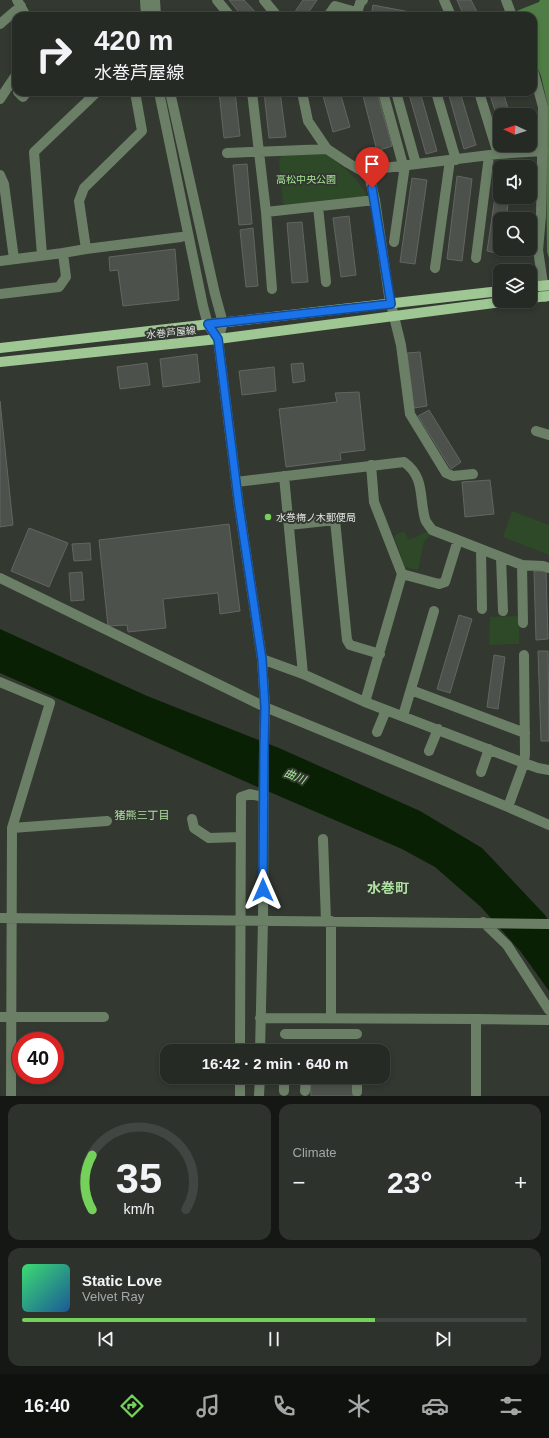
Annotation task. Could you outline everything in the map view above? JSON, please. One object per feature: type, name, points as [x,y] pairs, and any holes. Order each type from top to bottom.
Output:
[{"type":"main road","name":"水巻芦屋線","points":[[0,348],[493,292]]},
{"type":"main road","points":[[537,297],[547,296]]},
{"type":"main road","name":"水巻芦屋線","points":[[0,362],[218,339],[493,303]]},
{"type":"street","points":[[144,0],[146,12]]},
{"type":"street","points":[[155,0],[156,12]]},
{"type":"street","points":[[217,0],[227,12]]},
{"type":"street","points":[[264,0],[274,12]]},
{"type":"street","points":[[357,12],[363,0]]},
{"type":"street","points":[[444,0],[449,12]]},
{"type":"street","points":[[506,0],[510,12]]},
{"type":"street","points":[[0,24],[19,3],[24,12]]},
{"type":"street","points":[[331,12],[336,6],[351,12]]},
{"type":"street","points":[[0,99],[12,85]]},
{"type":"street","points":[[537,85],[543,107],[541,216],[538,250],[547,296]]},
{"type":"street","points":[[42,255],[34,152],[93,96]]},
{"type":"street","points":[[86,249],[79,201],[84,188],[142,131],[136,96]]},
{"type":"street","points":[[160,96],[208,324],[218,339]]},
{"type":"street","points":[[171,96],[215,294],[223,323],[218,339],[236,482],[262,659],[265,707],[260,1044]]},
{"type":"street","points":[[252,96],[266,212],[272,289]]},
{"type":"street","points":[[303,96],[308,121],[327,149],[369,175],[375,200],[393,316],[401,345],[410,414],[446,473],[453,476],[473,474]]},
{"type":"street","points":[[384,96],[404,165],[394,242]]},
{"type":"street","points":[[401,96],[416,164]]},
{"type":"street","points":[[435,268],[453,160],[437,96]]},
{"type":"street","points":[[476,258],[493,155],[479,96]]},
{"type":"street","points":[[227,153],[259,153],[327,149]]},
{"type":"street","points":[[369,175],[384,168],[404,165],[543,151]]},
{"type":"street","points":[[0,175],[4,184],[14,259]]},
{"type":"street","points":[[266,212],[375,200]]},
{"type":"street","points":[[318,207],[326,282]]},
{"type":"street","points":[[0,261],[181,237],[188,234]]},
{"type":"street","points":[[0,294],[59,286],[66,278],[63,253]]},
{"type":"street","points":[[536,431],[549,435]]},
{"type":"street","points":[[236,482],[404,462],[410,466],[418,477],[426,521],[432,530],[522,565],[543,566],[549,568]]},
{"type":"street","points":[[365,702],[402,574],[374,502],[371,465]]},
{"type":"street","points":[[284,476],[303,674]]},
{"type":"street","points":[[289,526],[335,520],[347,640],[350,645],[380,654]]},
{"type":"street","points":[[402,574],[439,584],[445,582],[458,540]]},
{"type":"street","points":[[481,549],[482,609]]},
{"type":"street","points":[[501,557],[503,611]]},
{"type":"street","points":[[522,565],[523,623]]},
{"type":"street","points":[[0,578],[265,707],[549,825]]},
{"type":"street","points":[[403,716],[434,611]]},
{"type":"street","points":[[508,807],[524,763],[524,655]]},
{"type":"street","points":[[262,659],[303,674],[365,702],[524,763],[549,770]]},
{"type":"street","points":[[0,682],[50,703],[12,828],[11,1096]]},
{"type":"street","points":[[411,690],[525,733]]},
{"type":"street","points":[[377,732],[386,710]]},
{"type":"street","points":[[429,751],[438,729]]},
{"type":"street","points":[[481,772],[490,749]]},
{"type":"street","points":[[240,1044],[241,797],[250,794],[263,795]]},
{"type":"street","points":[[192,819],[194,828],[209,838],[240,837]]},
{"type":"street","points":[[12,828],[107,821]]},
{"type":"street","points":[[323,839],[328,921],[331,1018]]},
{"type":"street","points":[[0,918],[486,922],[549,924]]},
{"type":"street","points":[[486,922],[507,946],[549,1010]]},
{"type":"street","points":[[0,1017],[104,1017]]},
{"type":"street","points":[[260,1018],[549,1020]]},
{"type":"street","points":[[476,1019],[476,1096]]},
{"type":"street","points":[[284,1044],[285,1030],[357,1030],[357,1044]]},
{"type":"street","points":[[240,1084],[240,1096]]},
{"type":"street","points":[[259,1096],[260,1084]]},
{"type":"street","points":[[284,1084],[284,1091]]},
{"type":"street","points":[[305,1091],[306,1084]]},
{"type":"street","points":[[357,1084],[357,1092]]},
{"type":"green space","points":[[540,0],[549,0],[549,258],[547,252],[546,141],[548,106],[541,76],[537,66],[537,12],[514,12],[539,2]]},
{"type":"green space","name":"高松中央公園","points":[[324,152],[353,177],[367,196],[286,206],[283,204],[279,159],[283,155]]},
{"type":"green space","points":[[512,511],[549,525],[549,555],[503,537]]},
{"type":"green space","points":[[404,531],[409,540],[426,532],[430,536],[424,541],[418,570],[405,567],[394,536]]},
{"type":"green space","points":[[519,616],[519,644],[489,645],[490,617]]},
{"type":"water","name":"曲川","points":[[0,629],[147,696],[279,748],[420,811],[482,848],[545,915],[549,922],[549,991],[521,952],[481,907],[435,867],[402,849],[0,673]]},
{"type":"building","points":[[229,0],[244,0],[255,12],[239,12]]},
{"type":"building","points":[[303,0],[317,0],[309,12],[295,12]]},
{"type":"building","points":[[457,0],[471,0],[477,12],[462,12]]},
{"type":"building","points":[[373,5],[410,12],[372,12]]},
{"type":"building","points":[[219,96],[235,96],[240,136],[224,138]]},
{"type":"building","points":[[264,96],[281,96],[286,137],[269,138]]},
{"type":"building","points":[[323,96],[341,96],[350,127],[333,132]]},
{"type":"building","points":[[363,96],[378,96],[392,146],[377,151]]},
{"type":"building","points":[[410,96],[421,96],[437,151],[426,154]]},
{"type":"building","points":[[449,96],[461,96],[476,145],[464,149]]},
{"type":"building","points":[[490,96],[504,96],[508,108],[494,108]]},
{"type":"building","points":[[247,164],[252,224],[239,225],[233,165]]},
{"type":"building","points":[[457,176],[472,179],[462,261],[447,259]]},
{"type":"building","points":[[412,178],[427,180],[415,264],[400,262]]},
{"type":"building","points":[[494,204],[508,204],[507,212],[493,212],[493,252],[487,251]]},
{"type":"building","points":[[349,216],[356,275],[341,277],[333,218]]},
{"type":"building","points":[[302,222],[308,282],[292,283],[287,223]]},
{"type":"building","points":[[253,228],[258,286],[246,287],[240,230]]},
{"type":"building","points":[[175,249],[179,300],[123,306],[118,270],[110,271],[109,257]]},
{"type":"building","points":[[420,352],[427,406],[414,408],[407,353]]},
{"type":"building","points":[[197,354],[200,382],[163,387],[160,359]]},
{"type":"building","points":[[147,363],[150,385],[120,389],[117,367]]},
{"type":"building","points":[[303,363],[305,381],[293,383],[291,364]]},
{"type":"building","points":[[274,367],[276,391],[242,395],[239,371]]},
{"type":"building","points":[[359,392],[365,450],[340,453],[341,460],[286,467],[279,409],[337,402],[335,393]]},
{"type":"building","points":[[0,401],[13,525],[0,527]]},
{"type":"building","points":[[429,410],[461,462],[451,469],[418,416]]},
{"type":"building","points":[[490,480],[494,514],[465,517],[462,482]]},
{"type":"building","points":[[229,524],[240,611],[220,614],[218,593],[163,599],[166,628],[128,632],[127,625],[108,626],[99,540]]},
{"type":"building","points":[[29,528],[68,543],[49,587],[11,571]]},
{"type":"building","points":[[90,543],[91,560],[74,561],[72,544]]},
{"type":"building","points":[[534,571],[546,571],[548,639],[536,640]]},
{"type":"building","points":[[82,572],[84,600],[71,601],[69,573]]},
{"type":"building","points":[[459,615],[472,619],[450,693],[437,689]]},
{"type":"building","points":[[538,651],[548,651],[549,741],[541,741]]},
{"type":"building","points":[[494,655],[505,657],[498,709],[487,707]]},
{"type":"building","points":[[310,1084],[354,1084],[353,1096],[311,1096]]},
{"type":"place","name":"水巻梅ノ木郵便局","points":[[268,517]]},
{"type":"district","name":"猪熊三丁目","points":[[142,815]]},
{"type":"district","name":"水巻町","points":[[388,888]]},
{"type":"route","points":[[263,890],[265,707],[262,659],[239,506],[218,339],[208,324],[391,304],[372,188]]}]
